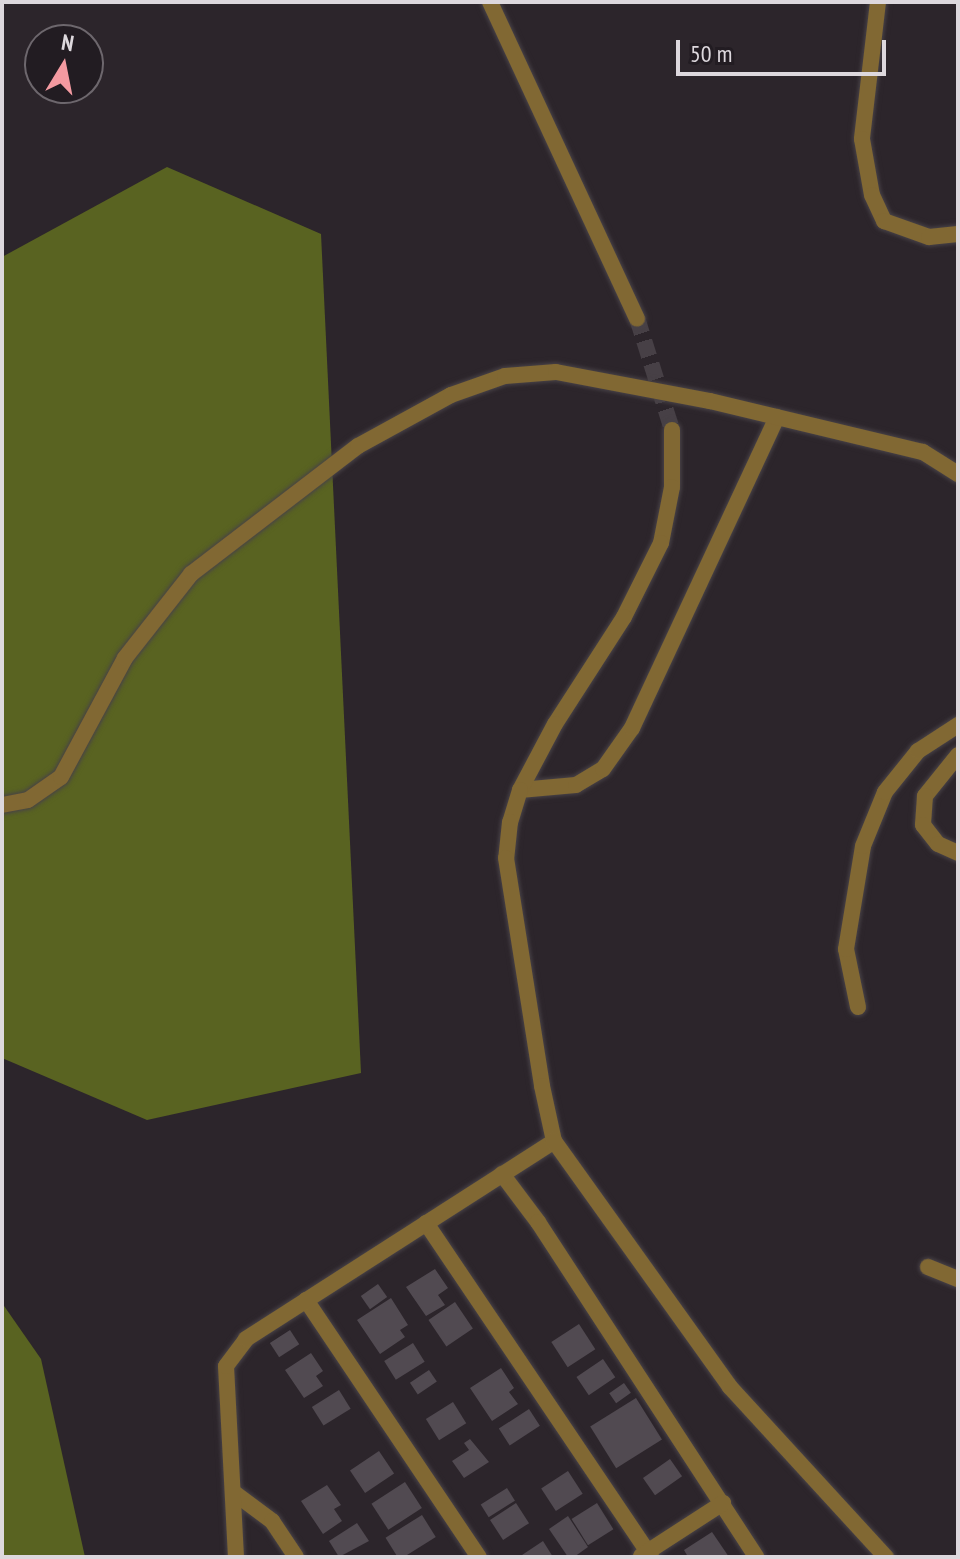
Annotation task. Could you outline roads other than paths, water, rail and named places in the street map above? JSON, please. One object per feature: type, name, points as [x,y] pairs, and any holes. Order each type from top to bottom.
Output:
[{"type":"street","points":[[490,2],[637,318]]},
{"type":"street","points":[[878,2],[862,139],[872,195],[884,221],[929,237],[958,234]]},
{"type":"street","points":[[2,805],[28,800],[61,777],[125,658],[191,574],[358,446],[451,395],[505,376],[556,372],[777,417],[923,452],[958,474]]},
{"type":"street","points":[[520,790],[576,785],[603,769],[632,728],[777,417]]},
{"type":"street","points":[[672,430],[672,487],[661,543],[624,617],[555,724],[520,790],[510,822],[506,858],[554,1141],[730,1387],[886,1557]]},
{"type":"street","points":[[858,1007],[846,949],[863,846],[885,792],[918,751],[958,725]]},
{"type":"street","points":[[958,755],[925,796],[923,825],[938,844],[958,853]]},
{"type":"street","points":[[236,1557],[226,1366],[246,1339],[554,1141]]},
{"type":"street","points":[[502,1174],[538,1222],[756,1557]]},
{"type":"street","points":[[426,1223],[647,1555],[723,1503]]},
{"type":"street","points":[[928,1267],[958,1279]]},
{"type":"street","points":[[306,1300],[479,1557]]},
{"type":"street","points":[[233,1492],[272,1521],[296,1557]]},
{"type":"tunnel","points":[[637,318],[672,430]]}]
